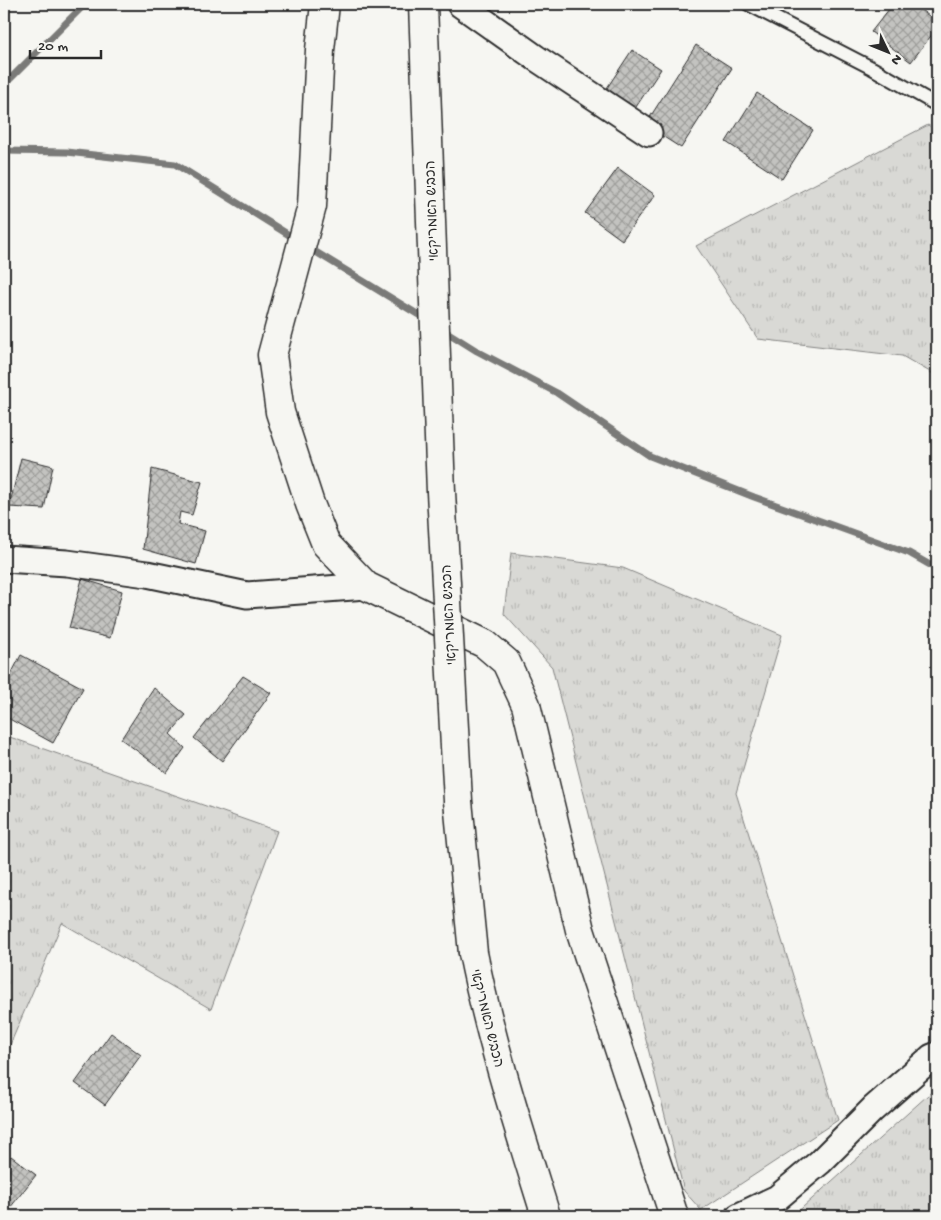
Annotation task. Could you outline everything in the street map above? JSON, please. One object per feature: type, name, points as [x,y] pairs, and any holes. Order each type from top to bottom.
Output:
[{"type":"street","points":[[325,4],[320,50],[312,206],[272,355],[280,412],[310,504],[326,544],[366,586],[485,644],[506,662],[526,705],[580,930],[674,1216]]},
{"type":"street","name":"הכביש האמריקאי","points":[[423,4],[442,502],[458,800],[473,953],[483,1004],[498,1060],[546,1216]]},
{"type":"street","points":[[460,4],[536,58],[649,133]]},
{"type":"street","points":[[4,559],[67,563],[148,574],[247,595],[366,586]]},
{"type":"street","points":[[739,1216],[777,1198],[820,1162],[873,1109],[932,1057],[937,1055]]},
{"type":"lane","points":[[748,4],[872,68],[937,105]]},
{"type":"green space","points":[[928,125],[937,131],[937,376],[902,356],[758,339],[696,246]]},
{"type":"green space","points":[[511,553],[623,568],[782,635],[736,793],[838,1120],[701,1210],[684,1191],[552,667],[504,614]]},
{"type":"green space","points":[[4,735],[277,831],[211,1009],[62,923],[4,1059]]},
{"type":"green space","points":[[937,1087],[937,1216],[793,1216]]},
{"type":"building","points":[[893,4],[913,4],[937,22],[937,28],[911,62],[871,32]]},
{"type":"building","points":[[696,45],[732,68],[681,148],[645,125]]},
{"type":"building","points":[[632,50],[661,69],[634,110],[605,91]]},
{"type":"building","points":[[757,93],[813,130],[782,179],[726,142]]},
{"type":"building","points":[[618,168],[655,195],[622,240],[585,213]]},
{"type":"building","points":[[21,458],[53,466],[44,509],[9,507]]},
{"type":"building","points":[[152,469],[202,482],[192,515],[180,512],[178,524],[205,531],[196,564],[143,549]]},
{"type":"building","points":[[82,579],[122,591],[110,638],[69,628]]},
{"type":"building","points":[[21,655],[83,688],[53,743],[4,716],[4,688]]},
{"type":"building","points":[[243,676],[271,693],[222,761],[194,738]]},
{"type":"building","points":[[154,688],[186,715],[170,734],[185,748],[167,773],[121,739]]},
{"type":"building","points":[[111,1033],[141,1055],[105,1105],[75,1083]]},
{"type":"building","points":[[11,1156],[36,1175],[6,1213],[4,1212],[4,1166]]},
{"type":"waterway","points":[[4,85],[85,4]]},
{"type":"waterway","points":[[4,151],[67,152],[175,164],[297,240]]},
{"type":"waterway","points":[[306,246],[427,320]]},
{"type":"waterway","points":[[442,329],[477,351],[557,393],[650,456],[754,497],[909,553],[937,569]]}]
